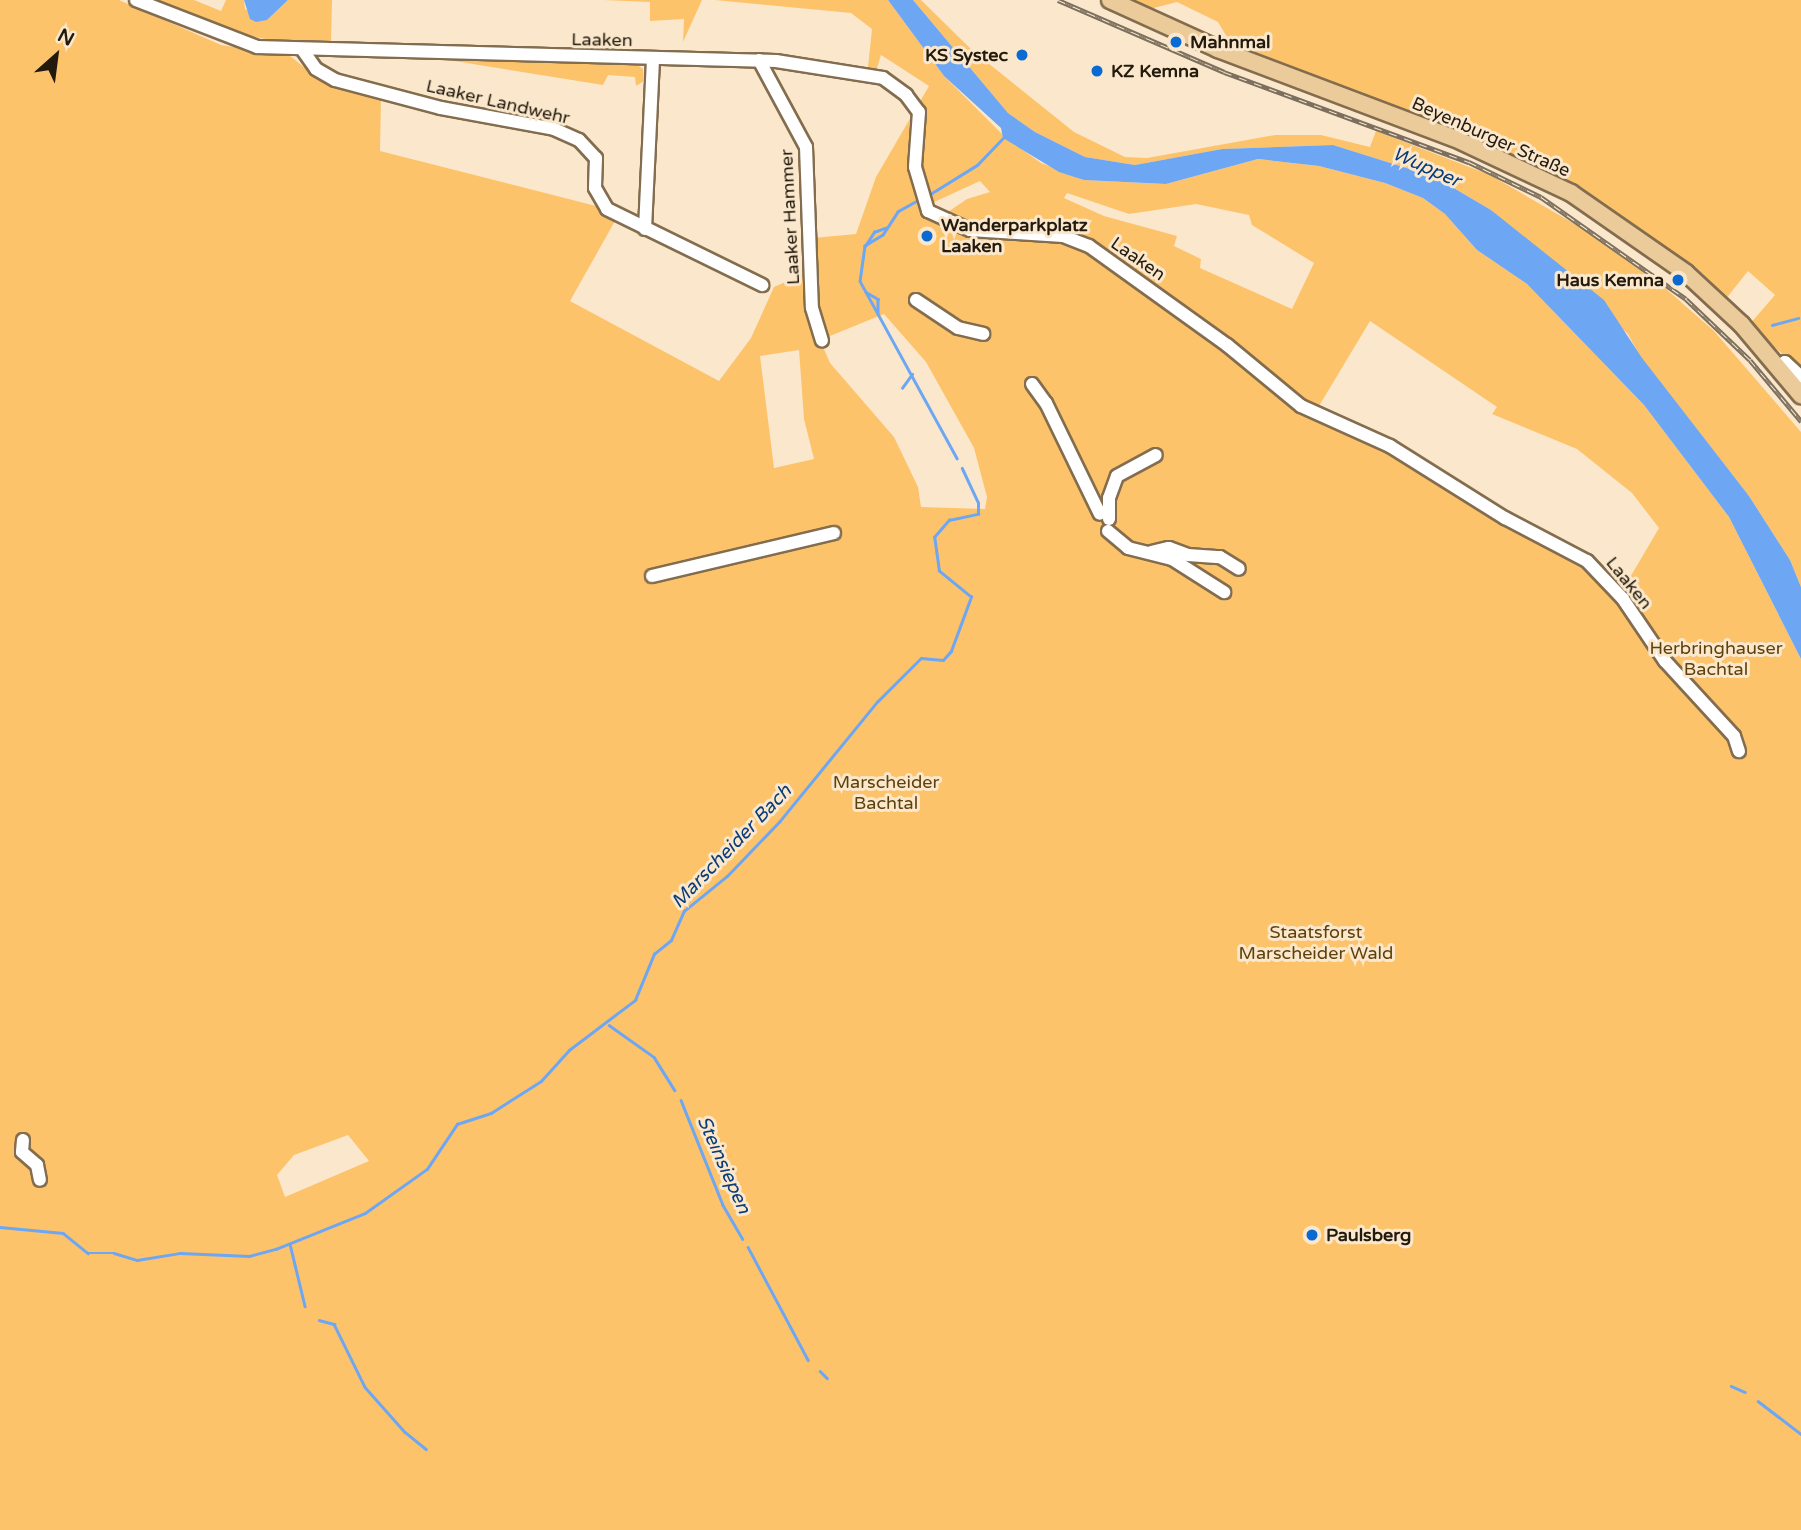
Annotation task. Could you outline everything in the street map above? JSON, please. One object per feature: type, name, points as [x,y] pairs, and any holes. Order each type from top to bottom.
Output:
[{"type":"main road","name":"Beyenburger Straße","points":[[1110,0],[1218,49],[1454,138],[1571,193],[1676,264],[1779,366],[1801,395]]},
{"type":"street","name":"Laaken","points":[[136,0],[257,47],[759,60],[856,71],[895,86],[915,105],[920,119],[915,167],[922,198],[938,219],[970,230],[1063,236],[1089,246],[1227,345],[1301,406],[1390,446],[1505,518],[1587,561],[1623,599],[1665,661],[1734,736],[1739,751]]},
{"type":"street","name":"Laaker Landwehr","points":[[302,49],[316,69],[335,80],[441,108],[554,129],[579,140],[596,158],[595,188],[602,203],[645,229],[762,285]]},
{"type":"street","points":[[645,229],[653,58]]},
{"type":"street","name":"Laaker Hammer","points":[[759,60],[806,147],[812,307],[822,341]]},
{"type":"street","points":[[916,300],[957,328],[983,334]]},
{"type":"street","points":[[1779,366],[1785,362],[1801,377]]},
{"type":"street","points":[[1032,384],[1046,403],[1113,539],[1144,554],[1172,559],[1224,592]]},
{"type":"street","points":[[1106,521],[1109,498],[1118,477],[1156,455]]},
{"type":"street","points":[[652,576],[834,533]]},
{"type":"street","points":[[1144,554],[1169,548],[1188,555],[1220,557],[1239,569]]},
{"type":"street","points":[[23,1140],[22,1152],[37,1165],[40,1180]]},
{"type":"green space","name":"Staatsforst Marscheider Wald","points":[[0,0],[119,0],[221,45],[289,55],[322,82],[381,98],[380,151],[596,206],[615,221],[570,301],[719,381],[751,338],[774,287],[808,272],[813,238],[856,234],[876,177],[929,86],[881,55],[876,71],[868,67],[872,29],[851,13],[715,0],[888,0],[944,76],[1007,139],[1041,163],[1084,180],[1166,184],[1258,159],[1319,166],[1385,183],[1423,198],[1445,214],[1477,250],[1527,284],[1644,405],[1729,517],[1801,659],[1801,1530],[0,1530]],"holes":[[[980,181],[990,192],[967,199],[939,218],[930,204]],[[1067,193],[1129,214],[1196,204],[1249,215],[1252,225],[1314,263],[1292,309],[1200,268],[1201,259],[1174,246],[1177,236],[1104,216],[1064,198]],[[884,314],[926,362],[974,448],[987,497],[985,509],[921,507],[918,487],[894,437],[830,363],[820,340]],[[1370,321],[1497,407],[1492,414],[1577,449],[1632,493],[1659,528],[1622,591],[1563,548],[1316,411]],[[799,350],[804,419],[814,459],[774,468],[760,356]],[[348,1135],[369,1161],[285,1197],[277,1175],[294,1155]]]},
{"type":"green space","points":[[149,0],[194,0],[221,11],[226,0],[244,0],[245,9],[267,20],[288,0],[332,0],[331,41],[266,39],[235,33]]},
{"type":"green space","points":[[603,0],[702,0],[683,42],[684,19],[650,21],[650,2]]},
{"type":"green space","points":[[913,0],[921,0],[973,51],[1074,132],[1125,157],[1147,158],[1275,135],[1321,135],[1370,147],[1376,131],[1490,175],[1580,227],[1665,288],[1714,331],[1801,432],[1801,587],[1790,560],[1749,496],[1641,358],[1628,334],[1491,210],[1435,177],[1333,145],[1222,149],[1135,165],[1085,157],[1035,132],[1008,113]]},
{"type":"green space","points":[[1126,0],[1801,0],[1801,370],[1749,325],[1775,295],[1748,271],[1725,300],[1620,218],[1227,46],[1227,37],[1218,22],[1177,2],[1146,10]]},
{"type":"green space","points":[[442,59],[636,64],[643,69],[644,81],[636,86],[635,77],[608,75],[603,85]]},
{"type":"water","points":[[244,0],[288,0],[267,20],[256,22],[250,19]]},
{"type":"water","points":[[888,0],[913,0],[1008,113],[1035,132],[1085,157],[1135,165],[1222,149],[1333,145],[1435,177],[1491,210],[1604,300],[1642,358],[1749,496],[1790,560],[1801,587],[1801,659],[1729,517],[1644,405],[1527,284],[1477,250],[1445,214],[1423,198],[1385,183],[1319,166],[1258,159],[1166,184],[1084,180],[1059,172],[1003,138],[1001,128],[944,76]]},
{"type":"waterway","name":"Marscheider Bach","points":[[927,196],[977,165],[1004,137]]},
{"type":"waterway","name":"Marscheider Bach","points":[[921,199],[898,212],[883,235],[865,246],[860,281],[957,458]]},
{"type":"waterway","points":[[865,246],[874,232],[885,228]]},
{"type":"waterway","points":[[866,292],[878,299],[878,313]]},
{"type":"waterway","points":[[1772,325],[1798,318]]},
{"type":"waterway","points":[[902,388],[912,374]]},
{"type":"waterway","name":"Marscheider Bach","points":[[0,1227],[63,1233],[88,1253],[114,1253],[137,1260],[180,1253],[249,1256],[276,1249],[365,1213],[427,1169],[457,1124],[491,1113],[541,1081],[569,1050],[635,1000],[654,954],[671,940],[684,911],[727,876],[779,822],[877,702],[921,658],[943,660],[951,651],[971,597],[939,571],[934,537],[949,520],[978,514],[978,503],[962,468]]},
{"type":"waterway","name":"Steinsiepen","points":[[609,1025],[654,1057],[675,1090]]},
{"type":"waterway","name":"Steinsiepen","points":[[681,1100],[723,1205],[743,1239]]},
{"type":"waterway","points":[[290,1244],[305,1306]]},
{"type":"waterway","name":"Steinsiepen","points":[[748,1247],[808,1360]]},
{"type":"waterway","points":[[319,1320],[334,1324],[365,1387],[405,1432],[426,1449]]},
{"type":"waterway","name":"Steinsiepen","points":[[820,1371],[827,1378]]},
{"type":"waterway","points":[[1731,1386],[1745,1392]]},
{"type":"waterway","points":[[1758,1401],[1801,1434]]},
{"type":"railway","points":[[1058,0],[1224,72],[1469,162],[1541,197],[1686,299],[1750,360],[1801,421]]},
{"type":"place","name":"Mahnmal","points":[[1176,42]]},
{"type":"place","name":"KS Systec","points":[[1022,55]]},
{"type":"place","name":"KZ Kemna","points":[[1097,71]]},
{"type":"place","name":"Wanderparkplatz Laaken","points":[[927,236]]},
{"type":"place","name":"Haus Kemna","points":[[1678,280]]},
{"type":"place","name":"Paulsberg","points":[[1312,1235]]},
{"type":"water label","name":"Wupper","points":[[1426,168]]},
{"type":"park label","name":"Herbringhauser Bachtal","points":[[1716,659]]},
{"type":"park label","name":"Marscheider Bachtal","points":[[886,793]]}]
